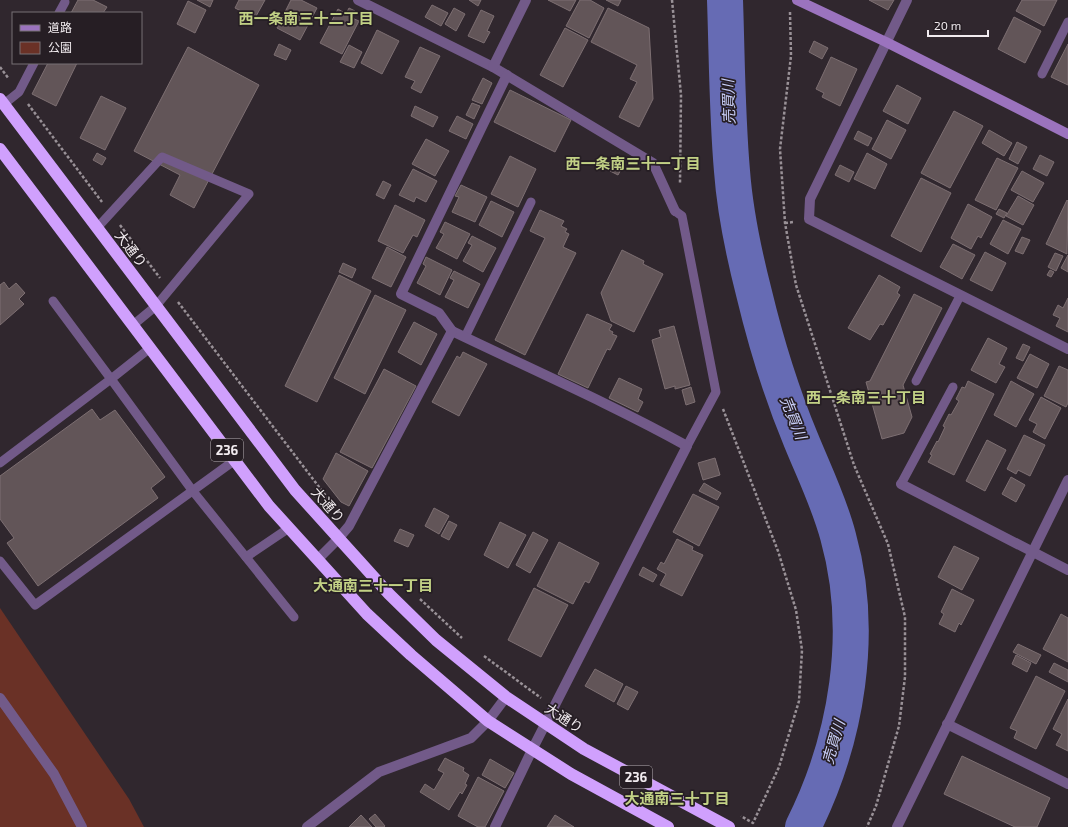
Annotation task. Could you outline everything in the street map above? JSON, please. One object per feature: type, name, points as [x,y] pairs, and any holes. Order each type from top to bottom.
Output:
[{"type":"highway","name":"大通り","points":[[2,102],[295,490],[389,594],[436,640],[506,697],[584,749],[729,827]]},
{"type":"highway","name":"236","points":[[0,148],[269,506],[373,619],[488,721],[571,774],[668,827]]},
{"type":"street","points":[[358,0],[493,67],[653,163],[675,211]]},
{"type":"street","points":[[493,67],[526,0]]},
{"type":"street","points":[[797,0],[886,42],[1068,134]]},
{"type":"street","points":[[907,0],[810,199],[809,219],[1068,349]]},
{"type":"street","points":[[495,827],[532,750],[687,446],[594,397],[465,337],[452,330],[439,313],[401,294],[507,75]]},
{"type":"street","points":[[318,559],[349,526],[452,330]]},
{"type":"street","points":[[897,827],[1068,480]]},
{"type":"street","points":[[901,484],[1068,570]]},
{"type":"street","points":[[306,827],[379,772],[471,738],[488,721],[506,697]]},
{"type":"street","points":[[0,698],[54,774],[82,827]]},
{"type":"street","points":[[947,724],[1068,784]]},
{"type":"lane","points":[[60,12],[65,2]]},
{"type":"lane","points":[[1042,74],[1068,22]]},
{"type":"lane","points":[[2,102],[19,92],[33,64]]},
{"type":"lane","points":[[97,228],[162,157],[248,194],[156,306],[133,325]]},
{"type":"lane","points":[[465,337],[531,202]]},
{"type":"lane","points":[[675,211],[682,216],[716,392],[687,446]]},
{"type":"lane","points":[[916,381],[960,296]]},
{"type":"lane","points":[[53,302],[192,490],[294,617]]},
{"type":"lane","points":[[0,463],[150,348]]},
{"type":"lane","points":[[901,484],[953,387]]},
{"type":"lane","points":[[0,561],[35,605],[235,460]]},
{"type":"lane","points":[[246,557],[289,528]]},
{"type":"path","points":[[672,0],[680,95],[680,185]]},
{"type":"path","points":[[790,8],[791,56],[780,149],[785,224],[796,285],[854,465],[888,544],[905,617],[905,677],[899,726],[876,806],[867,827]]},
{"type":"path","points":[[0,67],[349,526]]},
{"type":"path","points":[[716,392],[778,551],[796,610],[802,650],[799,701],[779,767],[753,823],[740,816]]},
{"type":"path","points":[[419,598],[465,641]]},
{"type":"path","points":[[484,656],[554,707]]},
{"type":"green space","points":[[0,608],[129,799],[144,827],[0,827]]},
{"type":"building","points":[[78,0],[93,0],[107,7],[104,12],[72,12]]},
{"type":"building","points":[[197,0],[213,0],[210,7]]},
{"type":"building","points":[[239,0],[265,0],[255,18],[235,8]]},
{"type":"building","points":[[291,0],[301,0],[317,8],[300,40],[277,28]]},
{"type":"building","points":[[469,0],[481,0],[478,6]]},
{"type":"building","points":[[548,0],[576,0],[570,11]]},
{"type":"building","points":[[580,0],[590,0],[604,8],[589,38],[566,26]]},
{"type":"building","points":[[606,0],[621,0],[618,6]]},
{"type":"building","points":[[869,0],[894,0],[888,10]]},
{"type":"building","points":[[1022,0],[1057,0],[1044,26],[1016,11]]},
{"type":"building","points":[[188,1],[206,10],[195,33],[177,24]]},
{"type":"building","points":[[432,5],[448,13],[441,26],[425,17]]},
{"type":"building","points":[[349,8],[355,11],[352,18],[359,21],[342,54],[320,43],[338,9],[346,14]]},
{"type":"building","points":[[454,8],[465,14],[456,31],[445,24]]},
{"type":"building","points":[[608,8],[649,28],[653,99],[639,127],[619,117],[637,82],[630,79],[637,65],[591,42]]},
{"type":"building","points":[[481,10],[494,16],[487,31],[490,32],[484,43],[468,36]]},
{"type":"building","points":[[1014,17],[1041,31],[1025,63],[998,49]]},
{"type":"building","points":[[565,28],[588,40],[563,87],[540,75]]},
{"type":"building","points":[[377,30],[399,41],[382,74],[361,63]]},
{"type":"building","points":[[814,41],[828,48],[822,59],[809,52]]},
{"type":"building","points":[[279,44],[291,50],[286,60],[274,55]]},
{"type":"building","points":[[1068,44],[1068,85],[1051,77]]},
{"type":"building","points":[[349,45],[362,52],[354,68],[340,62]]},
{"type":"building","points":[[188,47],[259,85],[194,208],[170,195],[180,175],[134,151]]},
{"type":"building","points":[[420,47],[440,56],[421,93],[411,88],[415,81],[405,77]]},
{"type":"building","points":[[831,57],[857,69],[840,106],[822,97],[824,93],[816,89]]},
{"type":"building","points":[[47,64],[77,64],[56,106],[32,94]]},
{"type":"building","points":[[483,78],[492,83],[482,104],[472,100]]},
{"type":"building","points":[[897,85],[921,98],[908,124],[883,111]]},
{"type":"building","points":[[510,90],[571,120],[555,152],[494,122]]},
{"type":"building","points":[[101,96],[126,108],[105,150],[80,138]]},
{"type":"building","points":[[472,103],[480,106],[474,119],[466,115]]},
{"type":"building","points":[[415,106],[438,117],[433,127],[411,116]]},
{"type":"building","points":[[954,111],[983,126],[950,188],[921,173]]},
{"type":"building","points":[[457,116],[473,124],[466,139],[449,131]]},
{"type":"building","points":[[887,120],[906,130],[891,159],[872,149]]},
{"type":"building","points":[[989,130],[1012,143],[1004,156],[982,143]]},
{"type":"building","points":[[858,131],[872,138],[868,146],[854,139]]},
{"type":"building","points":[[426,139],[449,151],[435,176],[412,164]]},
{"type":"building","points":[[1017,142],[1027,147],[1018,164],[1009,159]]},
{"type":"building","points":[[97,153],[106,158],[102,165],[93,160]]},
{"type":"building","points":[[867,153],[887,164],[875,189],[854,179]]},
{"type":"building","points":[[1040,155],[1054,162],[1047,176],[1033,169]]},
{"type":"building","points":[[510,156],[536,169],[518,207],[491,194]]},
{"type":"building","points":[[997,158],[1018,168],[996,210],[975,200]]},
{"type":"building","points":[[617,160],[624,164],[618,175],[610,171]]},
{"type":"building","points":[[840,165],[854,172],[849,182],[835,175]]},
{"type":"building","points":[[413,169],[437,181],[426,202],[416,197],[414,202],[399,195]]},
{"type":"building","points":[[1022,171],[1044,183],[1033,202],[1011,190]]},
{"type":"building","points":[[921,178],[951,193],[921,252],[891,236]]},
{"type":"building","points":[[383,181],[391,185],[384,199],[376,195]]},
{"type":"building","points":[[461,185],[487,197],[475,222],[452,212],[459,197],[455,196]]},
{"type":"building","points":[[1018,196],[1034,205],[1023,225],[1006,216]]},
{"type":"building","points":[[1067,200],[1068,201],[1067,254],[1046,244]]},
{"type":"building","points":[[491,201],[514,212],[502,237],[479,225]]},
{"type":"building","points":[[968,204],[992,217],[981,238],[978,236],[971,249],[951,238]]},
{"type":"building","points":[[395,205],[425,220],[417,237],[413,235],[403,253],[378,241]]},
{"type":"building","points":[[999,209],[1007,213],[1004,218],[996,214]]},
{"type":"building","points":[[540,210],[564,221],[561,226],[567,229],[565,232],[569,234],[563,247],[576,253],[525,355],[495,340],[545,238],[530,231]]},
{"type":"building","points":[[1003,220],[1021,229],[1008,254],[990,244]]},
{"type":"building","points":[[445,222],[470,234],[457,259],[436,248],[444,234],[440,232]]},
{"type":"building","points":[[472,236],[496,248],[483,272],[463,261],[472,245],[468,243]]},
{"type":"building","points":[[1022,237],[1030,240],[1023,254],[1015,251]]},
{"type":"building","points":[[953,244],[975,255],[962,279],[940,267]]},
{"type":"building","points":[[387,247],[406,257],[391,287],[372,278]]},
{"type":"building","points":[[622,250],[644,261],[643,264],[663,274],[634,332],[611,321],[601,293]]},
{"type":"building","points":[[985,252],[1006,263],[992,291],[970,280]]},
{"type":"building","points":[[1055,253],[1063,256],[1056,271],[1048,267]]},
{"type":"building","points":[[1068,255],[1068,272],[1061,268]]},
{"type":"building","points":[[426,257],[452,270],[440,295],[417,283],[426,266],[423,264]]},
{"type":"building","points":[[343,263],[356,269],[352,278],[339,272]]},
{"type":"building","points":[[1050,270],[1054,272],[1051,277],[1047,275]]},
{"type":"building","points":[[454,271],[480,284],[468,308],[445,297],[454,280],[450,278]]},
{"type":"building","points":[[339,275],[371,291],[317,402],[285,386]]},
{"type":"building","points":[[879,275],[900,287],[897,293],[900,295],[883,325],[880,324],[870,340],[848,328]]},
{"type":"building","points":[[4,282],[9,289],[16,283],[25,293],[19,299],[24,304],[0,325],[0,285]]},
{"type":"building","points":[[914,294],[942,308],[903,385],[912,417],[904,433],[882,439],[866,382],[870,381]]},
{"type":"building","points":[[375,295],[406,310],[365,394],[334,378]]},
{"type":"building","points":[[1068,298],[1068,332],[1056,326],[1060,318],[1053,315],[1058,305],[1063,308]]},
{"type":"building","points":[[587,314],[612,325],[609,330],[613,332],[612,334],[617,336],[610,350],[607,349],[588,388],[558,374]]},
{"type":"building","points":[[414,322],[437,334],[421,365],[398,352]]},
{"type":"building","points":[[674,326],[690,385],[675,389],[675,386],[665,389],[652,340],[661,337],[659,330]]},
{"type":"building","points":[[988,338],[1007,348],[999,364],[1005,367],[996,383],[971,370]]},
{"type":"building","points":[[1023,344],[1030,347],[1023,361],[1016,358]]},
{"type":"building","points":[[463,352],[487,364],[459,416],[432,402],[457,356],[460,358]]},
{"type":"building","points":[[1030,354],[1049,364],[1037,388],[1017,378]]},
{"type":"building","points":[[1059,366],[1068,370],[1068,403],[1066,407],[1044,396]]},
{"type":"building","points":[[384,369],[416,386],[372,468],[340,452]]},
{"type":"building","points":[[619,378],[642,389],[638,399],[643,402],[638,412],[609,398]]},
{"type":"building","points":[[968,381],[994,394],[954,475],[928,462],[932,455],[930,454],[945,427],[943,426],[949,414],[951,415],[959,401],[956,399],[962,387],[965,388]]},
{"type":"building","points":[[1011,381],[1034,394],[1016,427],[994,415]]},
{"type":"building","points":[[691,387],[695,402],[686,405],[682,390]]},
{"type":"building","points":[[1041,397],[1061,408],[1045,439],[1033,432],[1037,424],[1029,420]]},
{"type":"building","points":[[92,409],[100,420],[115,410],[165,477],[151,488],[158,498],[38,586],[7,543],[14,538],[0,519],[0,476]]},
{"type":"building","points":[[1024,435],[1045,445],[1030,476],[1018,470],[1016,474],[1007,469]]},
{"type":"building","points":[[987,440],[1006,450],[985,491],[966,481]]},
{"type":"building","points":[[336,453],[368,471],[349,506],[341,502],[323,479]]},
{"type":"building","points":[[715,458],[720,475],[703,480],[698,463]]},
{"type":"building","points":[[1011,477],[1025,485],[1016,502],[1002,494]]},
{"type":"building","points":[[704,483],[721,493],[717,500],[699,491]]},
{"type":"building","points":[[693,494],[719,507],[699,546],[673,532]]},
{"type":"building","points":[[434,508],[449,516],[439,534],[425,526]]},
{"type":"building","points":[[449,521],[457,525],[449,540],[441,536]]},
{"type":"building","points":[[500,522],[526,535],[508,568],[484,555]]},
{"type":"building","points":[[400,529],[414,535],[408,547],[394,541]]},
{"type":"building","points":[[533,532],[548,540],[530,573],[516,565]]},
{"type":"building","points":[[677,539],[693,547],[692,550],[703,555],[682,596],[660,585],[666,574],[657,569],[661,562],[664,564]]},
{"type":"building","points":[[559,542],[599,563],[589,583],[585,581],[573,604],[537,586]]},
{"type":"building","points":[[954,546],[979,558],[962,590],[938,577]]},
{"type":"building","points":[[643,567],[657,575],[653,582],[639,575]]},
{"type":"building","points":[[534,588],[568,605],[541,657],[508,640]]},
{"type":"building","points":[[952,589],[974,600],[961,625],[959,623],[955,632],[939,624],[944,614],[941,612]]},
{"type":"building","points":[[1061,614],[1068,618],[1068,662],[1043,649]]},
{"type":"building","points":[[1018,644],[1041,655],[1036,664],[1013,652]]},
{"type":"building","points":[[1016,655],[1031,663],[1027,672],[1012,664]]},
{"type":"building","points":[[1054,663],[1068,670],[1068,682],[1049,672]]},
{"type":"building","points":[[595,669],[623,684],[614,702],[585,686]]},
{"type":"building","points":[[1036,676],[1065,691],[1036,749],[1014,738],[1017,731],[1010,728]]},
{"type":"building","points":[[626,686],[638,692],[628,710],[617,704]]},
{"type":"building","points":[[1068,699],[1068,751],[1056,745],[1062,734],[1053,729]]},
{"type":"building","points":[[962,756],[1050,798],[1037,827],[1015,827],[944,794]]},
{"type":"building","points":[[445,758],[464,768],[463,771],[469,775],[465,784],[467,785],[462,794],[460,792],[449,810],[420,792],[425,784],[434,790],[444,773],[438,770]]},
{"type":"building","points":[[490,759],[514,773],[505,788],[482,775]]},
{"type":"building","points":[[478,777],[504,791],[485,827],[478,827],[458,816]]},
{"type":"building","points":[[375,814],[385,826],[384,827],[376,827],[369,819]]},
{"type":"building","points":[[361,815],[372,827],[349,827]]},
{"type":"building","points":[[555,815],[574,827],[547,827]]},
{"type":"waterway","name":"売買川","points":[[725,0],[730,150],[735,202],[743,248],[774,367],[794,422],[826,499],[838,536],[846,572],[850,610],[850,647],[847,684],[841,722],[831,758],[803,827]]},
{"type":"district","name":"西一条南三十二丁目","points":[[306,19]]},
{"type":"district","name":"西一条南三十一丁目","points":[[633,164]]},
{"type":"district","name":"西一条南三十丁目","points":[[866,398]]},
{"type":"district","name":"大通南三十一丁目","points":[[373,586]]},
{"type":"district","name":"大通南三十丁目","points":[[677,799]]}]
